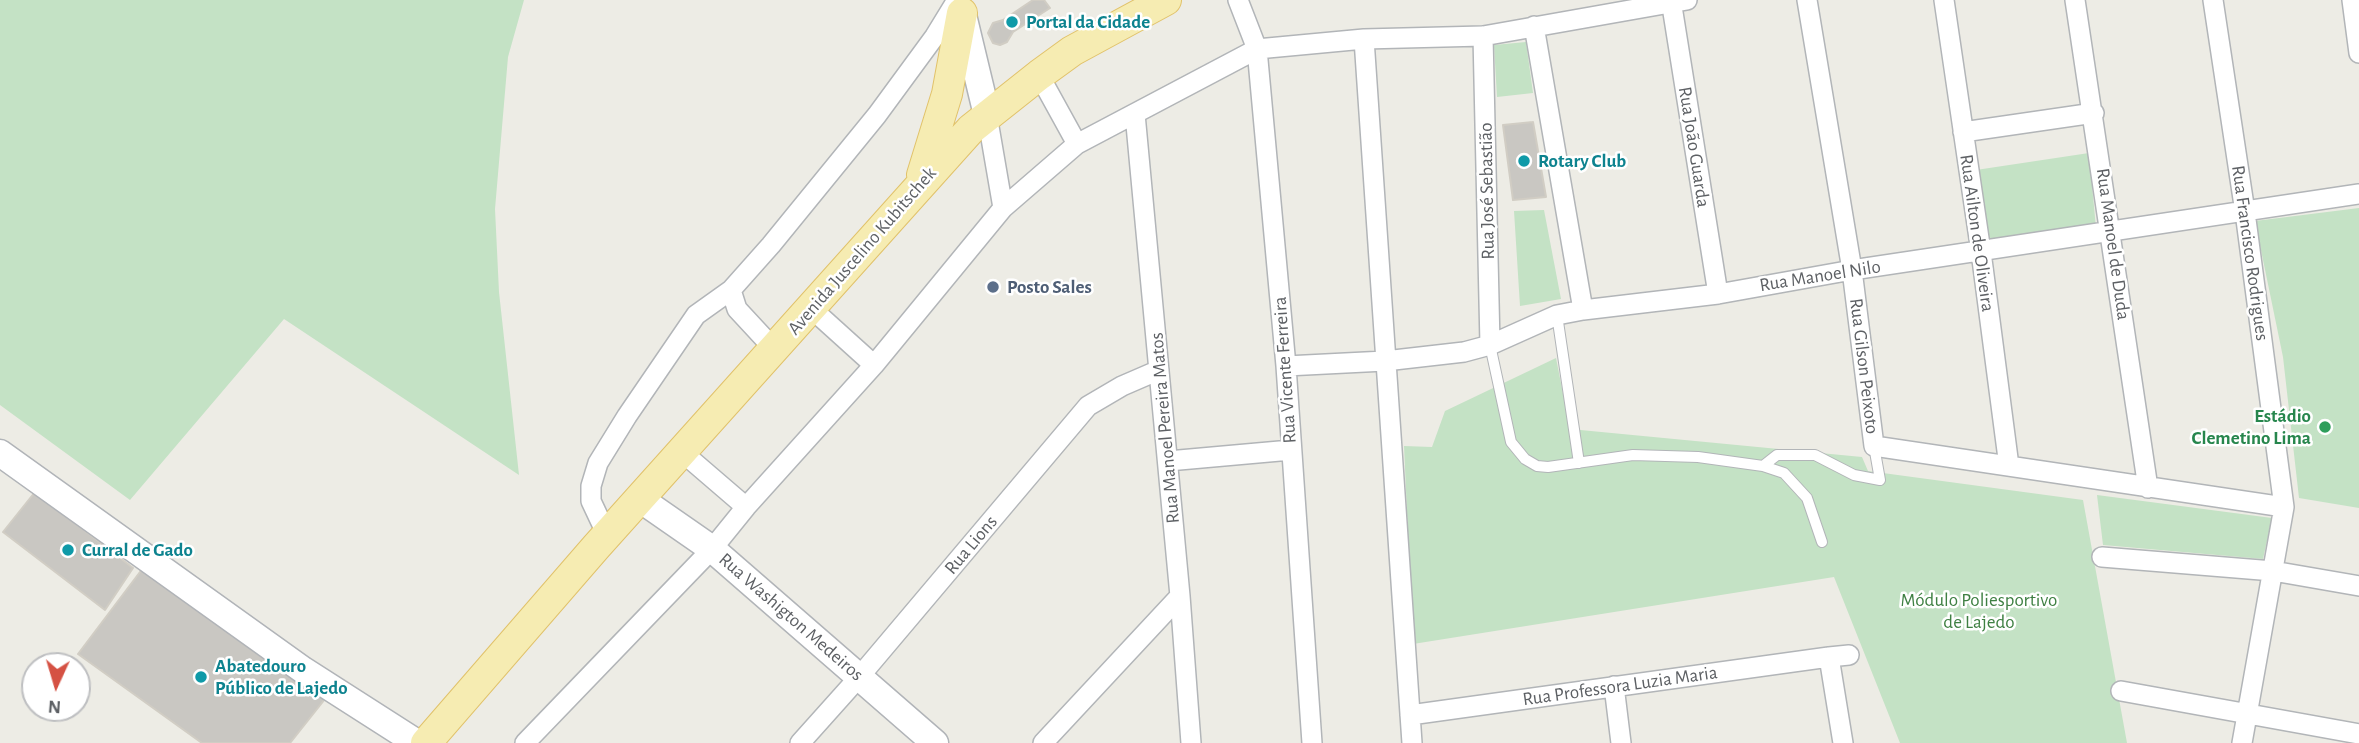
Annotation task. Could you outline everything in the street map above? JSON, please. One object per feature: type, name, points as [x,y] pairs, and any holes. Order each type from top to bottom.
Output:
[{"type":"main road","name":"Avenida Juscelino Kubitschek","points":[[426,743],[602,541],[971,130],[1072,51],[1166,0]]},
{"type":"main road","points":[[918,186],[949,86],[959,4]]},
{"type":"street","name":"Rua Vicente Ferreira","points":[[1238,0],[1257,49],[1286,366],[1312,743]]},
{"type":"street","name":"Rua Gilson Peixoto","points":[[1807,0],[1852,270],[1874,446],[2284,506]]},
{"type":"street","name":"Rua Ailton de Oliveira","points":[[1944,0],[2009,466]]},
{"type":"street","name":"Rua Manoel de Duda","points":[[2076,0],[2148,488]]},
{"type":"street","name":"Rua Francisco Rodrigues","points":[[2213,0],[2245,212],[2284,506],[2242,743]]},
{"type":"street","points":[[2351,0],[2359,53]]},
{"type":"street","points":[[525,743],[712,549],[873,365],[1003,208],[1077,144],[1257,49],[1364,39],[1483,36],[1676,1]]},
{"type":"street","name":"Rua João Guarda","points":[[1676,1],[1718,293]]},
{"type":"street","points":[[959,4],[988,116],[1003,208]]},
{"type":"street","points":[[602,541],[591,501],[591,486],[598,463],[696,315],[731,290],[877,115],[959,4]]},
{"type":"street","points":[[1534,26],[1583,310]]},
{"type":"street","name":"Rua José Sebastião","points":[[1483,36],[1490,345]]},
{"type":"street","points":[[1364,39],[1412,743]]},
{"type":"street","points":[[1039,75],[1077,144]]},
{"type":"street","points":[[1962,132],[2094,113]]},
{"type":"street","name":"Rua Manoel Pereira Matos","points":[[1135,114],[1191,743]]},
{"type":"street","name":"Rua Manoel Nilo","points":[[1286,366],[1464,352],[1490,345],[1556,316],[1583,310],[1718,293],[1852,270],[2359,194]]},
{"type":"street","points":[[731,290],[737,309],[775,350]]},
{"type":"street","points":[[812,309],[873,365]]},
{"type":"street","name":"Rua Lions","points":[[800,743],[1088,407],[1122,386],[1159,370]]},
{"type":"street","points":[[1168,461],[1292,450]]},
{"type":"street","points":[[0,453],[303,670],[417,743]]},
{"type":"street","points":[[682,453],[746,507]]},
{"type":"street","name":"Rua Washigton Medeiros","points":[[640,499],[712,549],[935,743]]},
{"type":"street","points":[[2102,557],[2273,571],[2359,586]]},
{"type":"street","points":[[1043,743],[1180,596]]},
{"type":"street","name":"Rua Professora Luzia Maria","points":[[1410,715],[1839,656],[1843,743]]},
{"type":"street","points":[[1614,686],[1621,743]]},
{"type":"street","points":[[2121,691],[2359,734]]},
{"type":"lane","points":[[1556,316],[1579,463]]},
{"type":"lane","points":[[1490,345],[1511,442],[1516,451],[1537,466],[1548,467],[1633,455],[1698,457],[1763,466],[1784,473],[1807,498],[1822,542]]},
{"type":"lane","points":[[1763,466],[1777,455],[1815,455],[1854,475],[1880,481],[1874,446]]},
{"type":"green space","points":[[0,0],[524,0],[508,57],[495,209],[499,292],[519,475],[284,319],[130,500],[0,405]]},
{"type":"green space","points":[[1526,42],[1533,93],[1497,97],[1494,45]]},
{"type":"green space","points":[[2089,153],[2096,228],[1986,244],[1976,170]]},
{"type":"green space","name":"Estádio Clemetino Lima","points":[[2359,208],[2359,508],[2299,498],[2283,357],[2255,221]]},
{"type":"green space","points":[[1544,210],[1561,299],[1520,306],[1514,211]]},
{"type":"green space","name":"Módulo Poliesportivo de Lajedo","points":[[1556,358],[1570,429],[1862,457],[1868,471],[2083,500],[2127,743],[1900,743],[1834,577],[1413,644],[1404,446],[1432,447],[1445,411]]},
{"type":"green space","points":[[2097,495],[2272,518],[2263,559],[2103,545]]},
{"type":"building","name":"Portal da Cidade","points":[[1033,0],[1044,0],[1050,8],[1013,32],[1007,42],[1000,45],[993,43],[988,33],[993,23],[1003,20]]},
{"type":"building","name":"Rotary Club","points":[[1533,122],[1546,197],[1513,200],[1503,125]]},
{"type":"building","name":"Curral de Gado","points":[[35,492],[133,568],[105,610],[3,532]]},
{"type":"building","name":"Abatedouro Público de Lajedo","points":[[143,568],[325,699],[290,743],[202,743],[91,663],[91,652],[80,652]]},
{"type":"place","name":"Portal da Cidade","points":[[1012,22]]},
{"type":"place","name":"Rotary Club","points":[[1524,161]]},
{"type":"place","name":"Posto Sales","points":[[993,287]]},
{"type":"place","name":"Estádio Clemetino Lima","points":[[2325,427]]},
{"type":"place","name":"Curral de Gado","points":[[68,550]]},
{"type":"place","name":"Abatedouro Público de Lajedo","points":[[201,677]]}]
